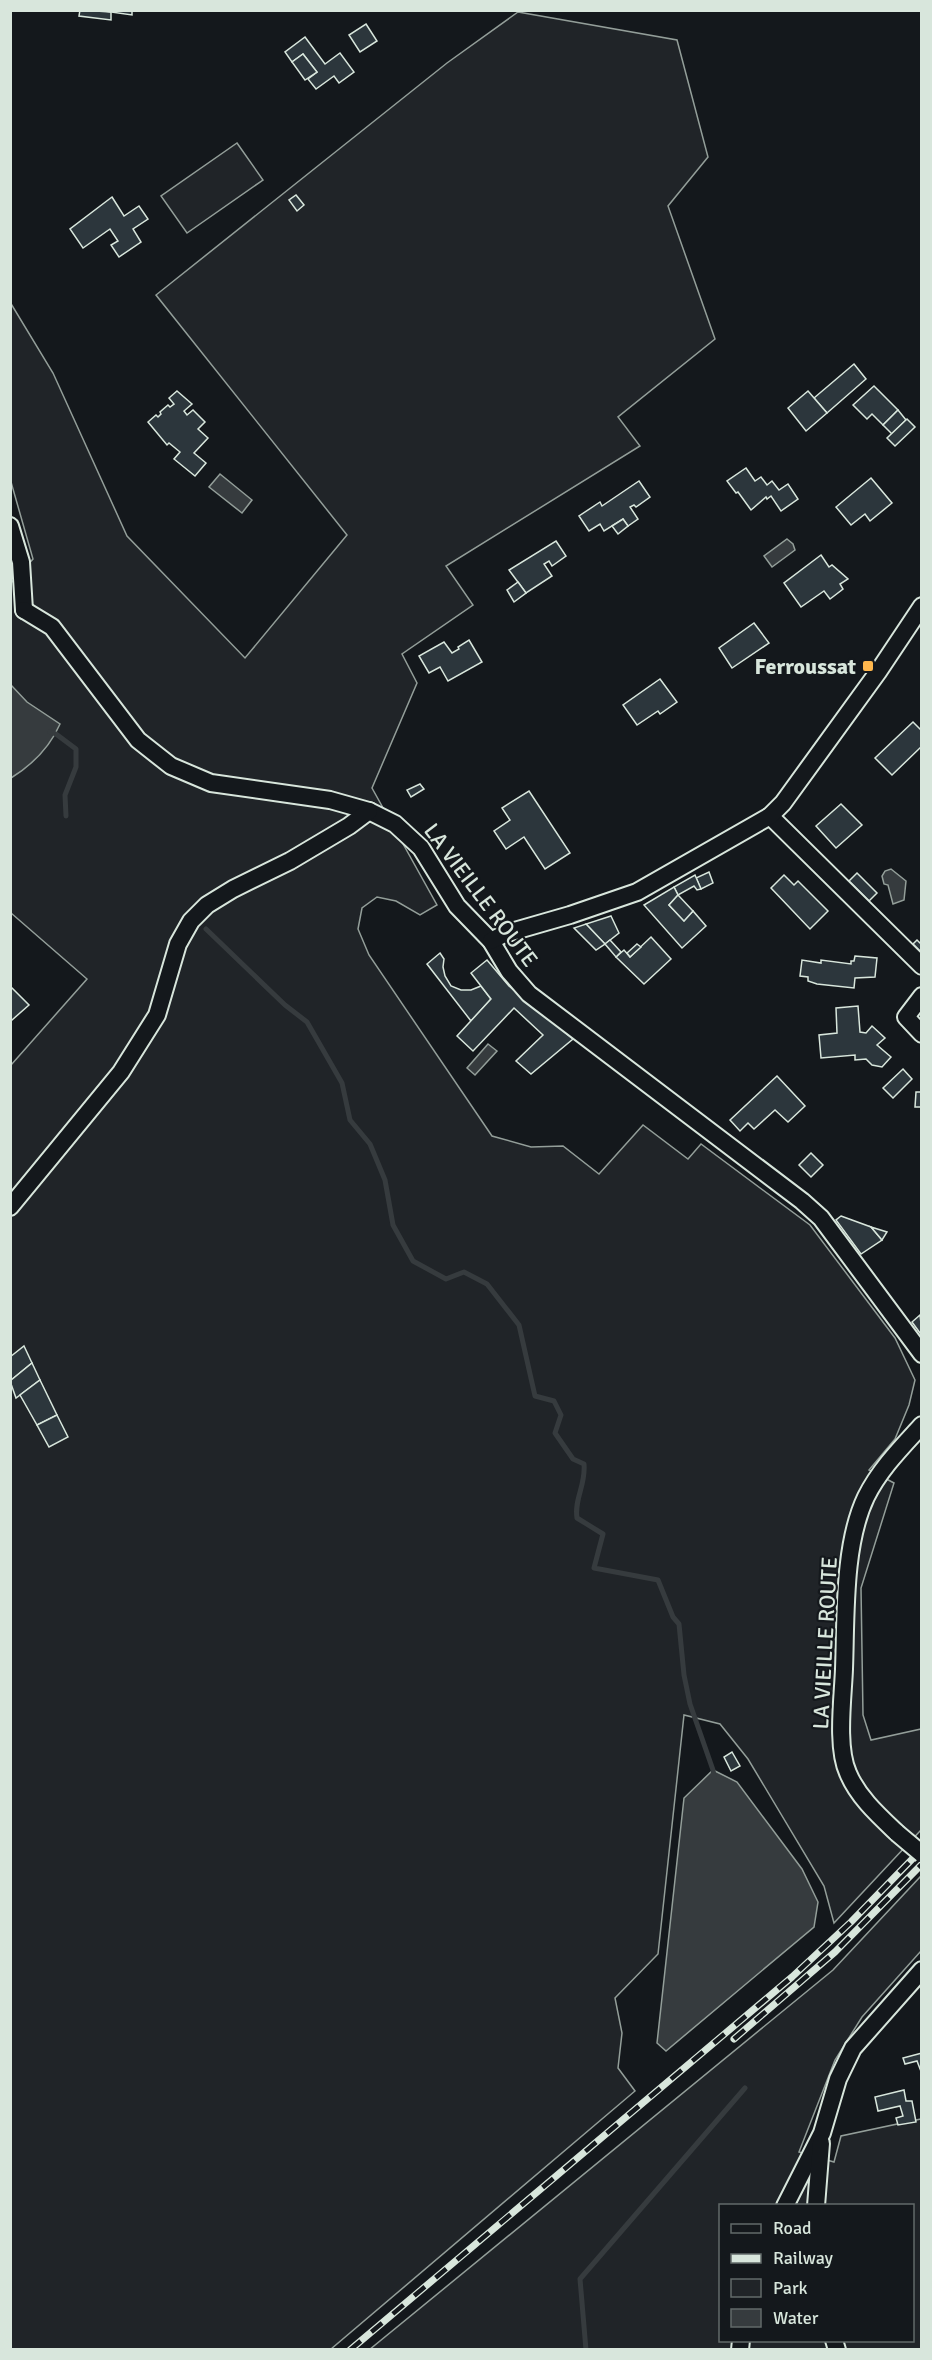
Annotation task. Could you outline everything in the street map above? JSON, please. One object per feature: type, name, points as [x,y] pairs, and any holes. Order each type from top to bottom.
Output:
[{"type":"street","name":"LA VIEILLE ROUTE","points":[[10,526],[21,562],[17,610],[52,627],[138,740],[171,766],[211,783],[330,801],[369,811],[395,824],[421,848],[457,906],[491,941],[509,971],[529,994],[802,1201],[821,1218],[921,1354]]},
{"type":"street","points":[[491,941],[504,934],[637,892],[770,816],[783,803],[878,672],[921,606]]},
{"type":"street","points":[[10,1207],[121,1072],[157,1015],[178,944],[191,921],[207,905],[233,889],[290,861],[349,826],[369,811]]},
{"type":"street","points":[[770,816],[921,966]]},
{"type":"street","points":[[921,996],[906,1017],[921,1034]]},
{"type":"street","name":"LA VIEILLE ROUTE","points":[[921,1425],[883,1468],[865,1499],[854,1534],[845,1604],[841,1731],[847,1772],[861,1797],[921,1854]]},
{"type":"street","points":[[786,2204],[822,2133],[838,2079],[853,2048],[921,1970]]},
{"type":"street","points":[[816,2204],[822,2133]]},
{"type":"green space","points":[[518,12],[677,40],[708,157],[668,206],[715,339],[618,417],[640,446],[446,566],[473,605],[402,654],[417,683],[372,788],[437,905],[420,915],[396,901],[377,897],[362,908],[358,929],[369,955],[492,1136],[531,1147],[563,1146],[599,1174],[643,1125],[688,1159],[701,1144],[810,1225],[895,1338],[915,1380],[909,1405],[895,1439],[869,1470],[894,1483],[861,1588],[863,1715],[871,1740],[921,1729],[921,1830],[834,1923],[824,1886],[748,1759],[720,1724],[684,1715],[658,1954],[615,1998],[622,2033],[618,2068],[635,2091],[331,2349],[11,2349],[11,1065],[87,979],[11,913],[11,583],[33,559],[11,482],[10,302],[53,373],[127,536],[245,658],[347,535],[156,295],[447,63]]},
{"type":"green space","points":[[237,143],[263,180],[187,233],[161,196]]},
{"type":"green space","points":[[921,1876],[921,1951],[862,2017],[835,2060],[799,2152],[834,2162],[841,2136],[921,2119],[921,2349],[369,2350],[833,1970]]},
{"type":"water","points":[[220,474],[252,500],[242,513],[209,487]]},
{"type":"water","points":[[787,539],[793,544],[795,550],[772,567],[764,556]]},
{"type":"water","points":[[11,685],[27,702],[60,724],[40,755],[11,778]]},
{"type":"water","points":[[891,869],[906,881],[904,900],[893,904],[888,885],[884,884],[882,876],[885,871]]},
{"type":"water","points":[[488,1044],[497,1051],[475,1075],[467,1068]]},
{"type":"water","points":[[713,1770],[737,1782],[802,1869],[818,1902],[814,1927],[666,2051],[657,2043],[684,1798]]},
{"type":"building","points":[[80,10],[111,12],[111,20],[79,16]]},
{"type":"building","points":[[97,10],[132,10],[132,15]]},
{"type":"building","points":[[366,24],[377,41],[360,52],[349,35]]},
{"type":"building","points":[[305,37],[325,64],[340,53],[354,72],[339,83],[334,76],[316,89],[308,79],[317,72],[303,54],[292,62],[285,52]]},
{"type":"building","points":[[303,54],[317,72],[305,80],[292,62]]},
{"type":"building","points":[[296,195],[304,205],[297,211],[289,200]]},
{"type":"building","points":[[112,197],[124,216],[139,206],[148,219],[133,229],[141,242],[119,257],[111,245],[118,241],[110,229],[83,248],[70,229]]},
{"type":"building","points":[[854,364],[866,379],[827,413],[814,398]]},
{"type":"building","points":[[874,386],[898,410],[883,425],[872,414],[867,419],[853,405]]},
{"type":"building","points":[[177,391],[192,404],[184,411],[187,415],[193,410],[205,422],[198,429],[208,438],[194,453],[206,463],[195,476],[174,459],[180,452],[169,443],[167,445],[148,422],[156,415],[158,417],[168,405],[170,407],[174,404],[169,398]]},
{"type":"building","points":[[808,391],[827,413],[806,431],[788,408]]},
{"type":"building","points":[[898,410],[906,420],[892,434],[883,425]]},
{"type":"building","points":[[907,419],[915,427],[895,446],[887,438]]},
{"type":"building","points":[[746,468],[755,481],[761,477],[767,485],[772,481],[779,490],[788,484],[798,499],[781,511],[771,496],[767,499],[766,497],[751,510],[727,481]]},
{"type":"building","points":[[871,478],[892,503],[870,521],[865,514],[851,525],[836,507]]},
{"type":"building","points":[[639,481],[650,497],[636,507],[634,505],[630,507],[638,519],[628,526],[623,519],[604,531],[600,524],[589,531],[579,516],[600,502],[602,506]]},
{"type":"building","points":[[623,519],[628,526],[618,534],[612,526]]},
{"type":"building","points":[[556,541],[566,556],[552,566],[549,561],[544,564],[552,576],[526,593],[509,570]]},
{"type":"building","points":[[821,555],[829,567],[832,565],[848,579],[840,584],[843,589],[830,599],[824,591],[801,607],[784,583]]},
{"type":"building","points":[[518,582],[526,593],[514,602],[507,590]]},
{"type":"building","points":[[754,623],[769,643],[732,668],[719,648]]},
{"type":"building","points":[[469,640],[482,662],[448,681],[440,667],[429,673],[419,656],[444,642],[452,653]]},
{"type":"building","points":[[660,679],[677,702],[660,714],[658,711],[637,725],[623,705]]},
{"type":"building","points":[[913,722],[922,731],[922,746],[892,775],[875,758]]},
{"type":"building","points":[[420,784],[424,789],[411,797],[407,790]]},
{"type":"building","points":[[529,791],[570,853],[545,869],[524,837],[506,849],[494,831],[510,820],[502,808]]},
{"type":"building","points":[[841,804],[862,825],[836,848],[816,826]]},
{"type":"building","points":[[709,872],[713,883],[701,889],[696,878]]},
{"type":"building","points":[[857,873],[877,893],[869,901],[849,881]]},
{"type":"building","points":[[695,875],[701,889],[697,890],[694,886],[678,895],[674,887]]},
{"type":"building","points":[[784,875],[794,885],[798,881],[828,911],[810,929],[771,888]]},
{"type":"building","points":[[674,887],[678,895],[669,905],[684,921],[693,911],[706,926],[682,948],[644,905]]},
{"type":"building","points":[[678,895],[693,911],[684,921],[669,905]]},
{"type":"building","points":[[611,916],[619,933],[605,944],[586,924]]},
{"type":"building","points":[[586,924],[605,944],[596,950],[574,928]]},
{"type":"building","points":[[651,937],[671,959],[644,984],[616,957],[624,950],[630,957]]},
{"type":"building","points":[[610,940],[621,952],[616,957],[605,944]]},
{"type":"building","points":[[917,940],[922,945],[922,953],[913,944]]},
{"type":"building","points":[[637,944],[641,947],[630,957],[627,953]]},
{"type":"building","points":[[440,953],[444,959],[445,976],[451,986],[461,990],[471,990],[481,986],[491,999],[471,1021],[427,964]]},
{"type":"building","points":[[855,956],[877,958],[875,977],[855,978],[854,988],[817,984],[808,981],[808,977],[800,976],[802,960],[851,964]]},
{"type":"building","points":[[487,960],[509,986],[573,1039],[531,1074],[516,1061],[543,1035],[514,1008],[473,1051],[457,1036],[491,999],[471,973]]},
{"type":"building","points":[[10,986],[29,1005],[12,1020],[10,1018]]},
{"type":"building","points":[[858,1006],[860,1032],[866,1033],[872,1026],[885,1038],[877,1045],[891,1057],[882,1067],[872,1065],[866,1059],[855,1060],[855,1055],[821,1058],[819,1035],[837,1033],[836,1008]]},
{"type":"building","points":[[903,1069],[912,1079],[893,1098],[883,1088]]},
{"type":"building","points":[[777,1076],[805,1106],[788,1122],[775,1110],[754,1129],[748,1123],[740,1131],[730,1120]]},
{"type":"building","points":[[916,1092],[922,1092],[922,1107],[915,1107]]},
{"type":"building","points":[[811,1153],[823,1165],[811,1177],[799,1165]]},
{"type":"building","points":[[841,1216],[871,1227],[882,1240],[861,1254],[836,1220]]},
{"type":"building","points":[[871,1227],[887,1232],[882,1240]]},
{"type":"building","points":[[920,1315],[922,1332],[920,1333],[912,1322]]},
{"type":"building","points":[[24,1346],[32,1363],[10,1381],[10,1357]]},
{"type":"building","points":[[32,1363],[40,1380],[16,1398],[10,1381]]},
{"type":"building","points":[[40,1380],[57,1415],[37,1425],[20,1395]]},
{"type":"building","points":[[57,1415],[68,1437],[49,1447],[37,1425]]},
{"type":"building","points":[[732,1752],[740,1766],[731,1771],[724,1757]]},
{"type":"building","points":[[922,2053],[922,2074],[917,2061],[905,2064],[903,2058]]},
{"type":"building","points":[[904,2090],[906,2101],[912,2101],[916,2122],[898,2125],[896,2118],[903,2116],[900,2106],[878,2111],[875,2097]]},
{"type":"waterway","points":[[50,732],[76,749],[76,767],[65,795],[66,816]]},
{"type":"waterway","points":[[206,929],[285,1005],[307,1022],[342,1083],[350,1120],[370,1144],[385,1180],[393,1225],[413,1261],[446,1279],[464,1272],[487,1284],[519,1325],[535,1396],[554,1401],[561,1415],[555,1433],[573,1459],[584,1464],[577,1518],[603,1534],[594,1568],[658,1580],[673,1617],[679,1624],[684,1675],[690,1704],[714,1777]]},
{"type":"waterway","points":[[586,2350],[580,2279],[745,2088]]},
{"type":"railway","points":[[350,2350],[792,1977],[851,1922],[922,1849]]},
{"type":"railway","points":[[734,2039],[835,1952],[922,1864]]},
{"type":"place","name":"Ferroussat","points":[[868,666]]}]
